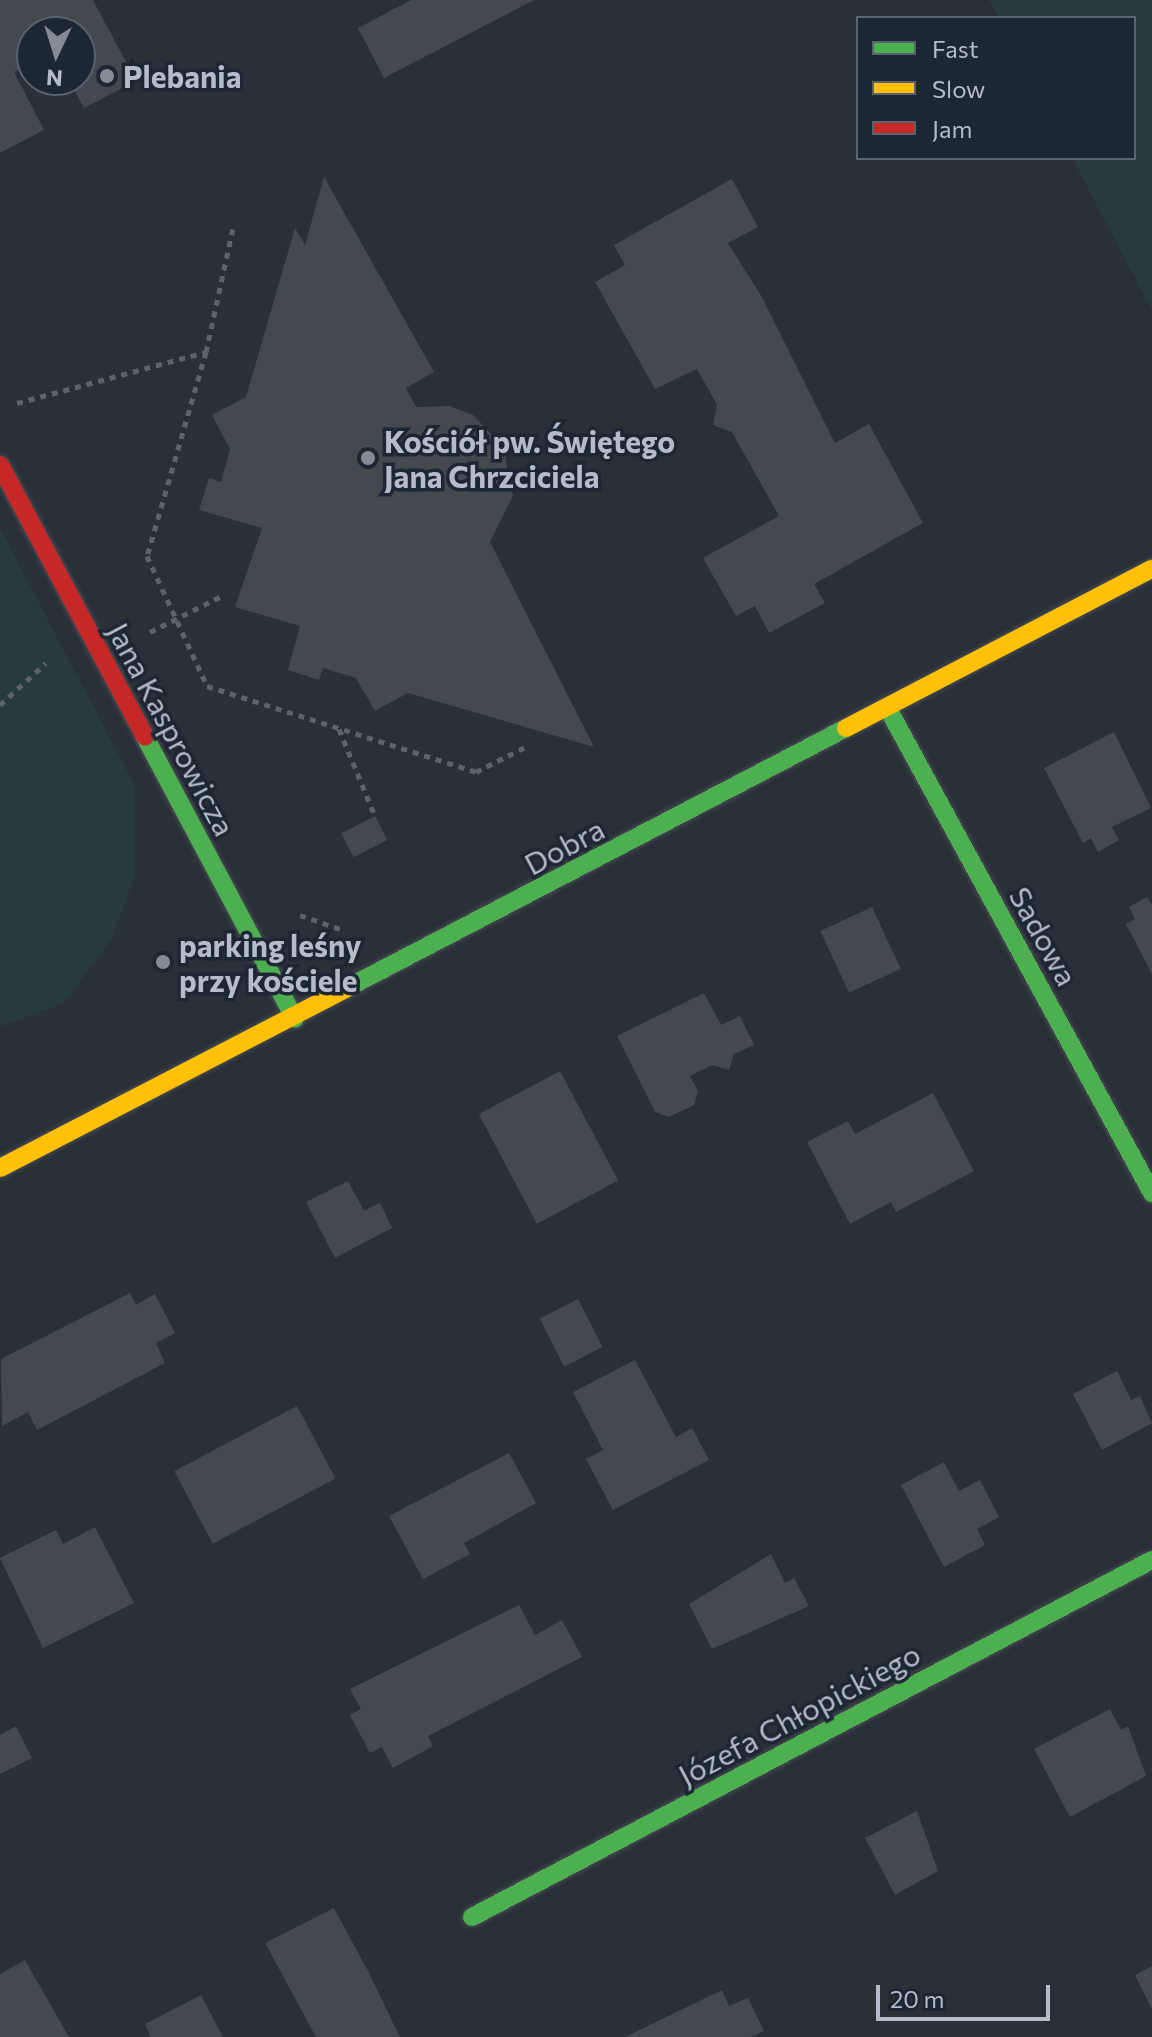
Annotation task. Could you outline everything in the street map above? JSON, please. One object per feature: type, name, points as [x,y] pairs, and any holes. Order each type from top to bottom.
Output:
[{"type":"street","name":"Jana Kasprowicza","points":[[0,465],[295,1019]]},
{"type":"street","name":"Dobra","points":[[0,1168],[295,1019],[1152,569]]},
{"type":"street","name":"Sadowa","points":[[887,707],[1152,1193]]},
{"type":"street","name":"Józefa Chłopickiego","points":[[472,1917],[1152,1560]]},
{"type":"path","points":[[234,224],[206,352],[147,556],[172,621],[207,686],[476,772],[529,745]]},
{"type":"path","points":[[17,403],[206,352]]},
{"type":"path","points":[[142,636],[224,595]]},
{"type":"path","points":[[0,705],[17,683],[89,633]]},
{"type":"path","points":[[339,728],[375,816]]},
{"type":"green space","points":[[989,0],[1152,0],[1152,310],[1073,160],[1136,160],[1136,16],[998,16]]},
{"type":"green space","points":[[0,528],[135,786],[134,878],[111,940],[64,1003],[0,1027]]},
{"type":"building","name":"Plebania","points":[[0,0],[93,0],[136,81],[84,108],[78,96],[96,96],[96,16],[16,16],[16,96],[26,96],[44,130],[0,153]]},
{"type":"building","points":[[411,0],[534,0],[384,78],[358,28]]},
{"type":"building","name":"Kościół pw. Świętego Jana Chrzciciela","points":[[324,177],[434,372],[406,388],[416,407],[449,406],[473,415],[503,446],[513,496],[490,542],[594,747],[408,693],[375,711],[356,678],[323,668],[319,680],[288,670],[300,626],[235,607],[262,528],[199,510],[209,478],[221,482],[230,449],[212,415],[246,397],[295,228],[305,245]]},
{"type":"building","points":[[732,179],[758,227],[728,243],[762,297],[835,443],[869,424],[923,523],[814,584],[825,603],[769,633],[755,606],[736,616],[703,558],[779,516],[732,432],[713,425],[717,405],[697,369],[655,389],[595,282],[625,265],[614,245]]},
{"type":"building","points":[[1114,732],[1151,808],[1112,827],[1119,840],[1098,852],[1091,838],[1083,843],[1044,768]]},
{"type":"building","points":[[375,816],[387,840],[353,857],[341,833]]},
{"type":"building","points":[[1147,897],[1152,905],[1152,974],[1126,924],[1135,919],[1129,907]]},
{"type":"building","points":[[872,907],[901,969],[849,993],[820,931]]},
{"type":"building","points":[[704,993],[721,1025],[740,1016],[754,1045],[734,1054],[729,1070],[712,1065],[690,1076],[698,1091],[694,1105],[669,1117],[655,1112],[617,1036]]},
{"type":"building","points":[[560,1071],[618,1180],[537,1224],[479,1114]]},
{"type":"building","points":[[933,1093],[974,1171],[896,1212],[891,1202],[850,1224],[807,1142],[848,1121],[855,1134]]},
{"type":"building","points":[[348,1181],[364,1211],[380,1203],[392,1228],[335,1258],[306,1202]]},
{"type":"building","points":[[130,1293],[136,1305],[155,1294],[175,1333],[156,1343],[165,1363],[37,1430],[28,1412],[2,1426],[1,1359]]},
{"type":"building","points":[[578,1299],[603,1347],[564,1367],[540,1319]]},
{"type":"building","points":[[635,1360],[676,1437],[692,1428],[709,1460],[613,1510],[586,1459],[603,1450],[573,1392]]},
{"type":"building","points":[[1117,1371],[1131,1400],[1140,1396],[1152,1423],[1102,1450],[1073,1394]]},
{"type":"building","points":[[297,1406],[335,1478],[213,1544],[174,1471]]},
{"type":"building","points":[[509,1453],[536,1503],[464,1543],[470,1554],[423,1579],[389,1516]]},
{"type":"building","points":[[944,1462],[959,1491],[980,1480],[999,1517],[977,1529],[985,1545],[944,1567],[901,1485]]},
{"type":"building","points":[[95,1527],[134,1603],[43,1648],[0,1558],[56,1530],[63,1544]]},
{"type":"building","points":[[771,1554],[785,1583],[794,1578],[809,1606],[712,1649],[689,1604]]},
{"type":"building","points":[[519,1605],[535,1635],[562,1620],[582,1657],[428,1736],[433,1746],[393,1768],[382,1747],[370,1753],[350,1715],[361,1709],[350,1689]]},
{"type":"building","points":[[1110,1709],[1121,1730],[1128,1726],[1146,1776],[1070,1817],[1034,1749]]},
{"type":"building","points":[[16,1726],[32,1758],[0,1774],[0,1735]]},
{"type":"building","points":[[917,1811],[938,1871],[895,1895],[865,1838]]},
{"type":"building","points":[[334,1908],[400,2037],[316,2037],[265,1943]]},
{"type":"building","points":[[25,1960],[69,2037],[0,2037],[0,1974]]},
{"type":"building","points":[[1152,1966],[1152,2009],[1135,1975]]},
{"type":"building","points":[[722,1990],[729,2006],[748,1998],[764,2031],[751,2037],[625,2037]]},
{"type":"building","points":[[201,1995],[223,2037],[151,2037],[145,2024]]},
{"type":"traffic: fast","points":[[887,707],[1152,1193]]},
{"type":"traffic: fast","points":[[347,988],[846,728]]},
{"type":"traffic: fast","points":[[145,737],[295,1019]]},
{"type":"traffic: fast","points":[[472,1917],[1152,1560]]},
{"type":"traffic: slow","points":[[846,728],[1152,569]]},
{"type":"traffic: slow","points":[[0,1168],[347,988]]},
{"type":"traffic: jam","points":[[0,465],[145,737]]},
{"type":"place","name":"Plebania","points":[[107,76]]},
{"type":"place","name":"Kościół pw. Świętego Jana Chrzciciela","points":[[368,458]]},
{"type":"place","name":"parking leśny przy kościele","points":[[163,962]]}]
